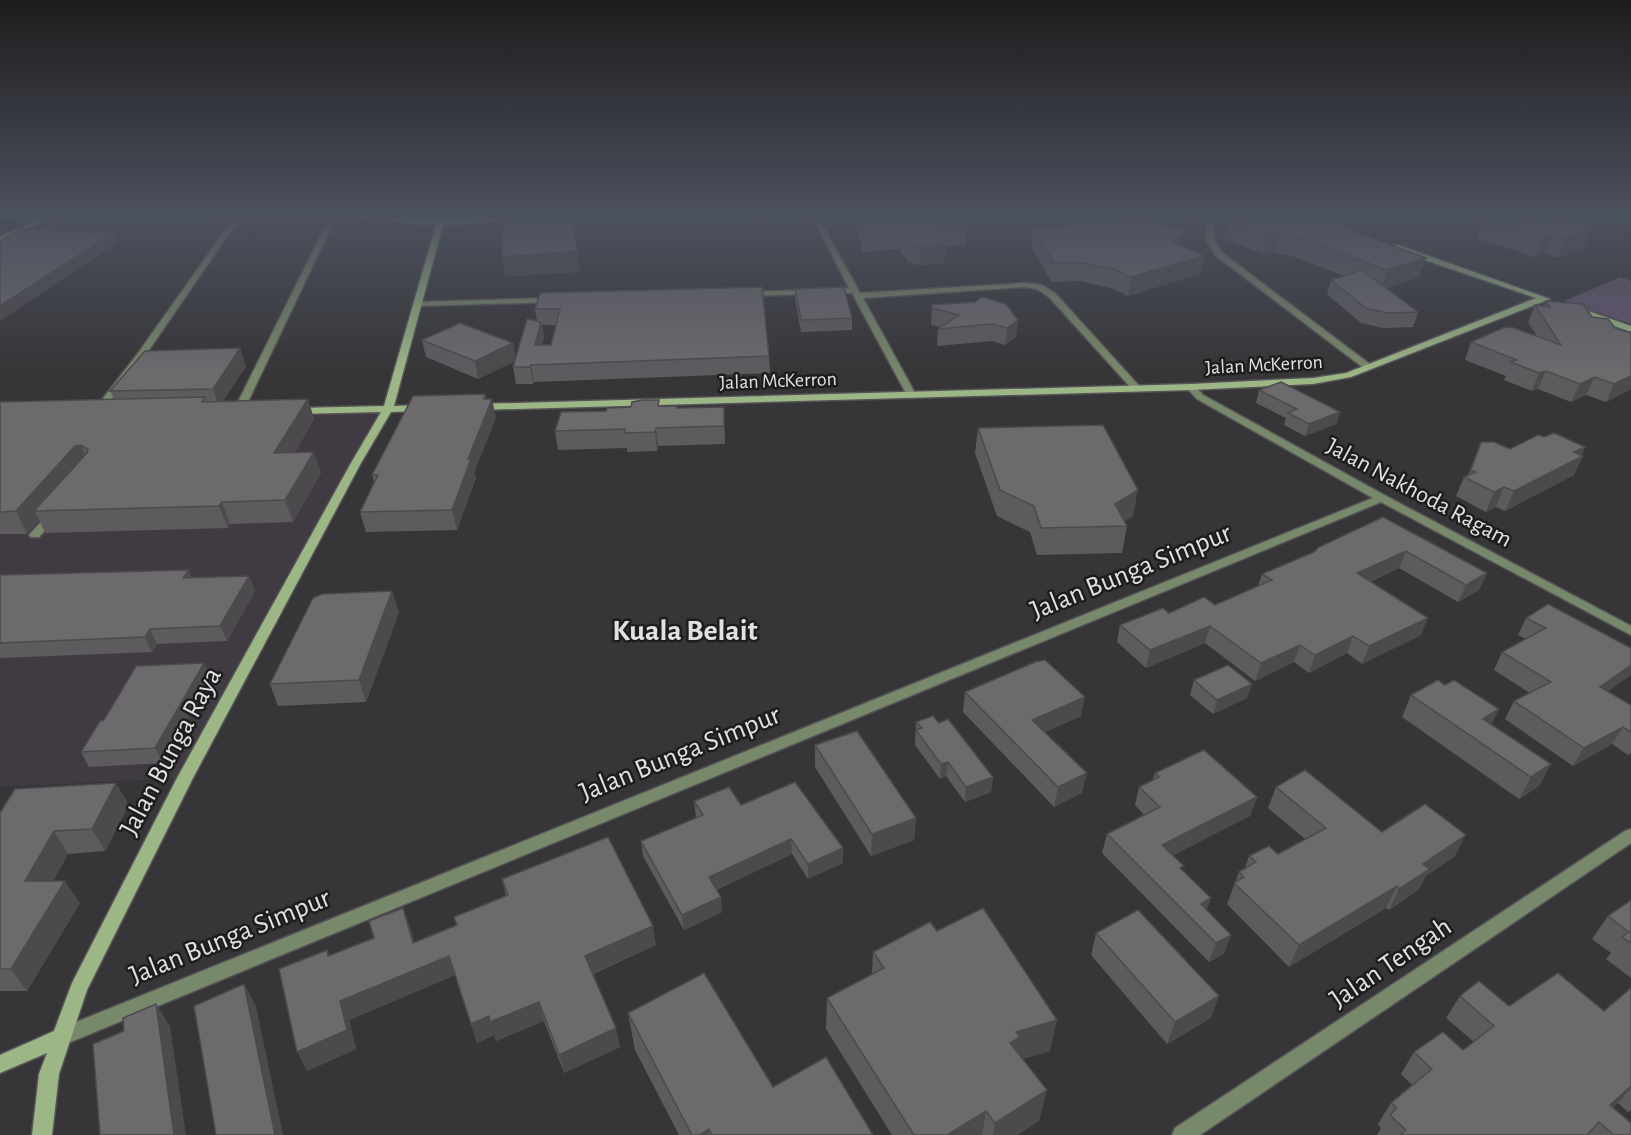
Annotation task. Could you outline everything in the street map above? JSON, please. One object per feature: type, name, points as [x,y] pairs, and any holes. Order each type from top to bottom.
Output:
[{"type":"street","points":[[96,415],[202,268]]},
{"type":"street","points":[[238,412],[308,268]]},
{"type":"street","name":"Jalan Bunga Raya","points":[[42,1135],[49,1074],[78,989],[185,778],[356,463],[388,409],[428,268]]},
{"type":"street","points":[[843,268],[911,395]]},
{"type":"street","points":[[1238,268],[1368,367]]},
{"type":"street","points":[[1457,268],[1554,302]]},
{"type":"street","points":[[741,294],[856,293],[1025,285],[1039,287],[1052,295],[1136,388]]},
{"type":"street","name":"Jalan McKerron","points":[[463,407],[1191,387],[1313,381],[1342,376],[1368,367],[1543,298]]},
{"type":"street","points":[[417,304],[569,299]]},
{"type":"street","points":[[1565,306],[1631,329]]},
{"type":"street","name":"Jalan Nakhoda Ragam","points":[[1191,387],[1200,397],[1382,498],[1631,631]]},
{"type":"street","points":[[285,411],[431,408]]},
{"type":"street","points":[[226,412],[250,412]]},
{"type":"street","points":[[84,415],[107,414]]},
{"type":"street","name":"Jalan Bunga Simpur","points":[[0,1064],[61,1036],[1382,498]]},
{"type":"street","points":[[35,536],[63,503]]},
{"type":"street","name":"Jalan Tengah","points":[[1182,1135],[1631,835]]},
{"type":"shaded area","points":[[1621,277],[1631,281],[1631,324],[1564,301]]},
{"type":"shaded area","points":[[388,409],[185,778],[0,787],[0,419]]},
{"type":"building","points":[[0,268],[59,268],[0,306]]},
{"type":"building","points":[[1108,268],[1162,268],[1131,277]]},
{"type":"building","points":[[1362,270],[1418,312],[1388,313],[1366,308],[1331,280]]},
{"type":"building","points":[[762,287],[769,356],[513,367],[527,319],[541,322],[535,345],[551,345],[560,309],[535,309],[540,293]]},
{"type":"building","points":[[844,287],[852,318],[801,320],[795,289]]},
{"type":"building","points":[[982,297],[1006,304],[1018,320],[1007,328],[993,324],[938,329],[959,315],[932,308],[932,305],[975,302]]},
{"type":"building","points":[[1546,301],[1583,304],[1592,317],[1608,319],[1615,328],[1631,332],[1631,376],[1614,384],[1595,377],[1580,384],[1546,371],[1539,373],[1511,362],[1517,360],[1471,342],[1505,327],[1514,328],[1561,345],[1535,305],[1550,307]]},
{"type":"building","points":[[460,323],[513,343],[475,361],[422,340]]},
{"type":"building","points":[[240,348],[213,389],[110,391],[145,351]]},
{"type":"building","points":[[1281,382],[1340,412],[1309,424],[1288,413],[1297,409],[1259,390]]},
{"type":"building","points":[[485,394],[484,399],[492,399],[468,459],[471,459],[452,510],[360,512],[378,475],[372,475],[413,396]]},
{"type":"building","points":[[205,397],[202,402],[308,399],[274,453],[314,452],[285,500],[222,502],[219,506],[34,511],[87,453],[88,449],[81,445],[75,446],[16,511],[0,512],[0,402]]},
{"type":"building","points":[[659,400],[658,406],[677,406],[677,408],[724,407],[724,426],[656,428],[655,432],[625,433],[625,429],[555,431],[561,412],[606,411],[607,408],[631,407],[632,402]]},
{"type":"building","points":[[1103,425],[1138,490],[1115,504],[1127,526],[1041,528],[1034,506],[1000,490],[978,428]]},
{"type":"building","points":[[1554,433],[1585,447],[1574,452],[1583,456],[1514,491],[1504,487],[1494,492],[1464,477],[1476,472],[1471,470],[1481,442],[1494,442],[1510,449],[1538,435],[1544,437]]},
{"type":"building","points":[[1383,517],[1487,573],[1466,585],[1406,551],[1357,573],[1428,618],[1369,646],[1353,636],[1315,655],[1300,645],[1261,663],[1210,626],[1150,650],[1120,625],[1163,608],[1169,613],[1204,597],[1215,605],[1272,580],[1262,574],[1314,552],[1319,547]]},
{"type":"building","points":[[189,570],[183,578],[249,576],[220,626],[150,629],[145,637],[0,643],[0,575]]},
{"type":"building","points":[[392,591],[359,680],[270,684],[313,598],[322,594]]},
{"type":"building","points":[[1548,604],[1631,648],[1631,665],[1600,687],[1631,705],[1631,732],[1623,727],[1584,748],[1514,701],[1551,682],[1502,652],[1546,628],[1526,618]]},
{"type":"building","points":[[1045,660],[1085,697],[1032,720],[1087,773],[1058,787],[965,692],[1035,662]]},
{"type":"building","points":[[204,663],[155,748],[81,752],[100,721],[104,720],[136,666]]},
{"type":"building","points":[[1228,665],[1252,684],[1217,700],[1194,680]]},
{"type":"building","points":[[1438,680],[1445,685],[1454,680],[1499,709],[1483,719],[1551,764],[1531,777],[1411,695]]},
{"type":"building","points":[[933,716],[939,723],[948,719],[993,777],[966,787],[948,762],[941,764],[916,730],[922,728],[916,722]]},
{"type":"building","points":[[857,731],[916,818],[872,834],[815,745]]},
{"type":"building","points":[[1204,750],[1257,797],[1162,845],[1184,866],[1180,868],[1211,898],[1201,904],[1231,935],[1216,943],[1107,834],[1160,807],[1139,787],[1159,777],[1155,773]]},
{"type":"building","points":[[1305,770],[1382,832],[1425,804],[1466,835],[1423,864],[1430,869],[1399,889],[1397,886],[1299,945],[1234,883],[1244,877],[1239,872],[1256,862],[1249,856],[1269,846],[1278,854],[1326,828],[1276,787]]},
{"type":"building","points":[[795,782],[843,848],[808,864],[791,839],[709,877],[721,897],[682,915],[641,841],[703,815],[694,801],[729,787],[741,805]]},
{"type":"building","points":[[116,783],[92,829],[54,831],[25,881],[65,881],[11,969],[0,969],[0,813],[15,789]]},
{"type":"building","points":[[608,837],[653,926],[585,956],[616,1028],[559,1055],[539,1002],[490,1022],[489,1016],[471,1024],[449,956],[340,1001],[347,1030],[297,1052],[279,969],[327,950],[328,956],[374,938],[369,921],[403,908],[413,943],[457,925],[454,917],[508,895],[502,879]]},
{"type":"building","points":[[1631,900],[1631,943],[1622,937],[1629,932],[1608,916]]},
{"type":"building","points":[[983,908],[1057,1020],[1016,1032],[1020,1037],[1010,1043],[1047,1090],[995,1123],[986,1111],[947,1135],[914,1135],[827,998],[884,968],[873,952],[930,922],[937,931]]},
{"type":"building","points":[[1138,910],[1219,996],[1175,1022],[1096,933]]},
{"type":"building","points":[[704,973],[773,1087],[826,1057],[873,1135],[712,1135],[709,1129],[700,1135],[692,1135],[628,1013]]},
{"type":"building","points":[[1558,973],[1604,1011],[1631,988],[1631,1086],[1610,1105],[1631,1123],[1631,1135],[1614,1135],[1599,1122],[1587,1135],[1400,1135],[1406,1130],[1390,1115],[1397,1108],[1391,1103],[1432,1069],[1414,1052],[1443,1032],[1463,1050],[1494,1026],[1460,996],[1479,981],[1509,1006]]},
{"type":"building","points":[[244,984],[275,1135],[216,1135],[194,1006]]},
{"type":"building","points":[[156,1004],[174,1135],[100,1135],[93,1044],[124,1031],[123,1018]]},
{"type":"district","name":"Kuala Belait","points":[[685,631]]}]
